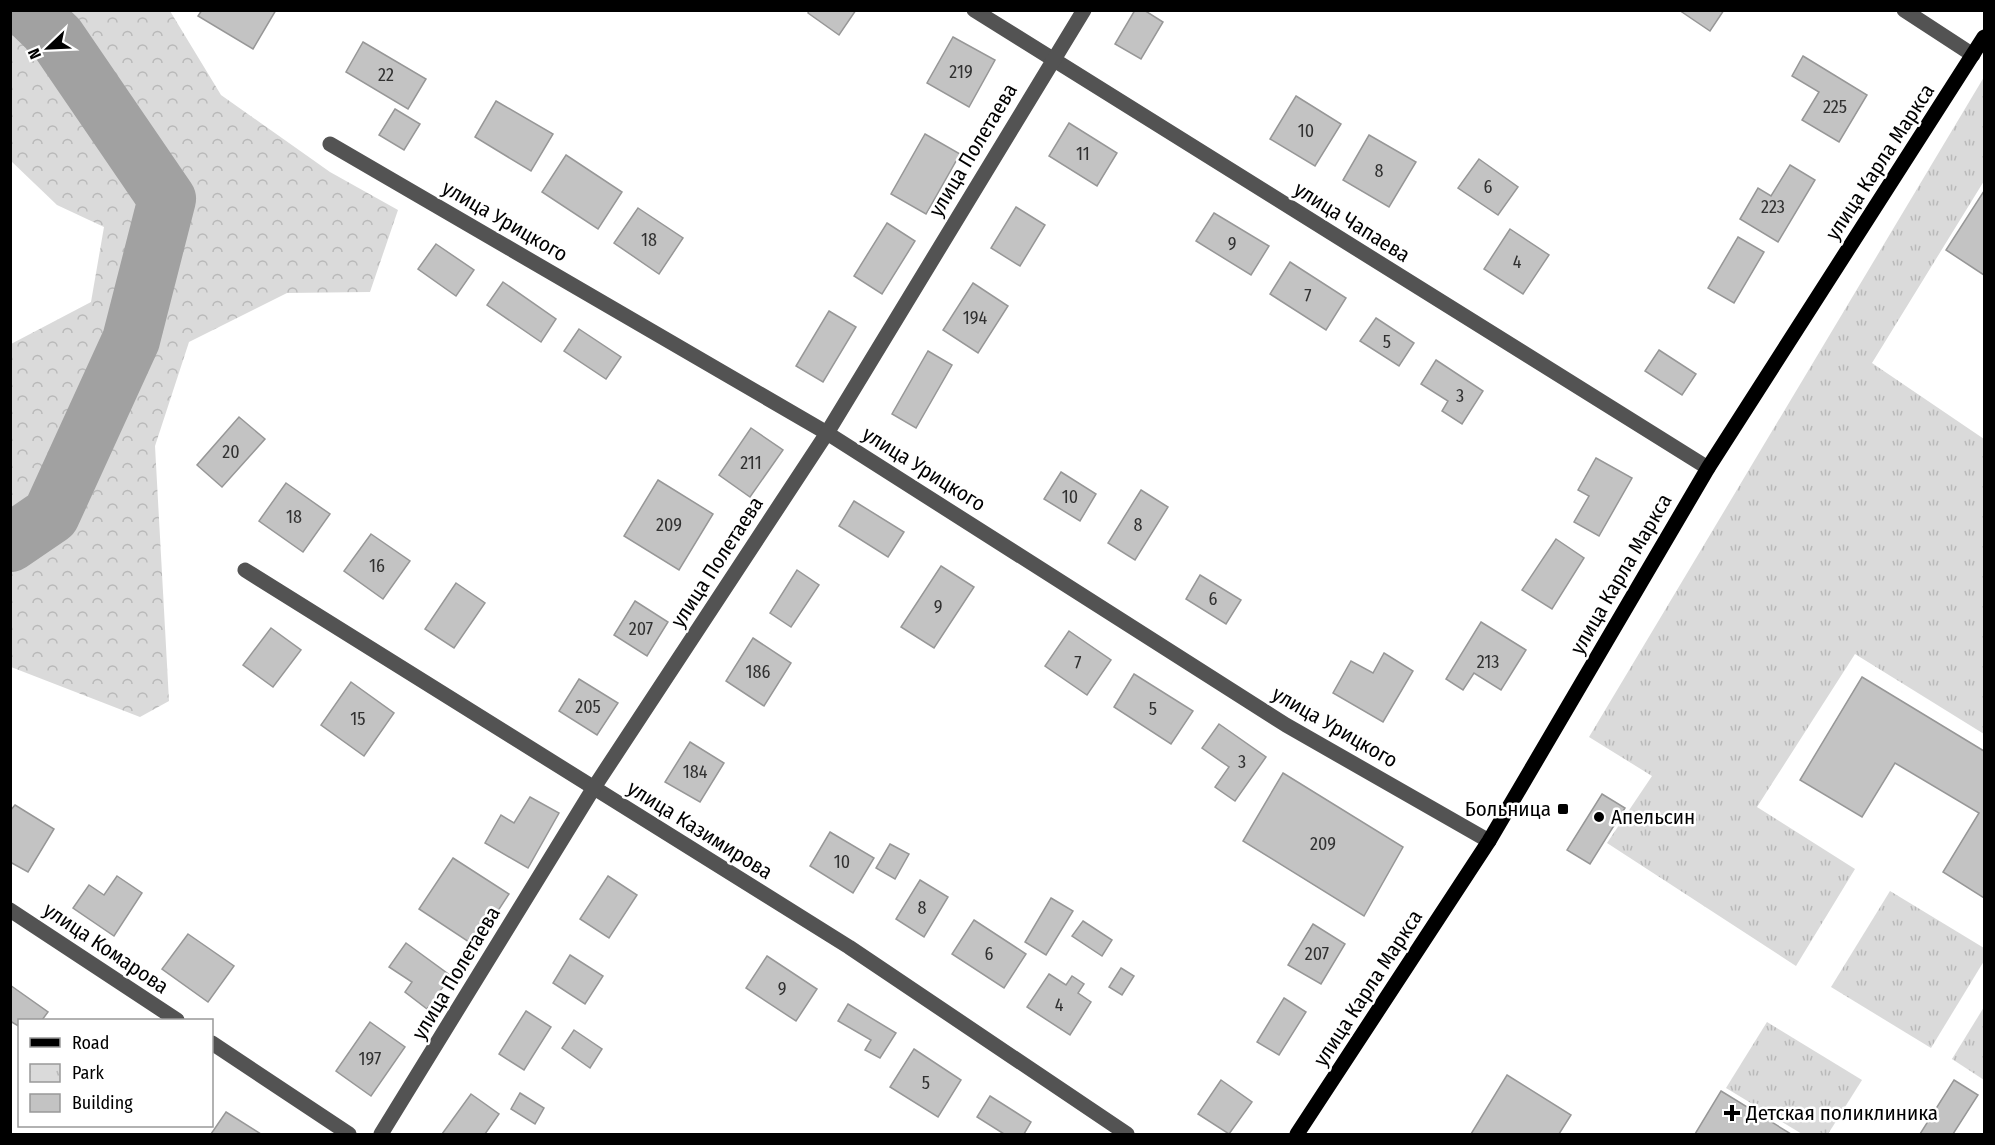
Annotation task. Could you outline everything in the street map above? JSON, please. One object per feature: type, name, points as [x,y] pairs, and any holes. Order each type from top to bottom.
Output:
[{"type":"main road","name":"улица Карла Маркса","points":[[1297,1134],[1489,841],[1708,468],[1984,38]]},
{"type":"street","name":"улица Чапаева","points":[[974,10],[1708,468]]},
{"type":"street","name":"улица Полетаева","points":[[381,1134],[593,789],[827,433],[1052,59],[1084,10]]},
{"type":"street","points":[[1904,10],[1973,55]]},
{"type":"street","name":"улица Урицкого","points":[[330,144],[827,433],[1286,725],[1489,841]]},
{"type":"street","name":"улица Казимирова","points":[[245,570],[849,947],[1127,1134]]},
{"type":"street","name":"улица Комарова","points":[[10,909],[175,1019]]},
{"type":"street","points":[[213,1044],[349,1134]]},
{"type":"green space","points":[[10,11],[170,11],[221,95],[330,172],[398,210],[370,292],[287,293],[189,342],[155,446],[169,701],[140,717],[11,667],[11,344],[91,302],[104,227],[57,205],[11,161]]},
{"type":"green space","points":[[1984,77],[1984,181],[1872,363],[1984,439],[1984,734],[1855,654],[1757,807],[1855,869],[1796,966],[1607,843],[1652,776],[1589,737]]},
{"type":"green space","points":[[1890,891],[1984,948],[1984,961],[1931,1048],[1831,987]]},
{"type":"green space","points":[[1984,1007],[1984,1080],[1952,1059]]},
{"type":"green space","points":[[1767,1022],[1862,1080],[1828,1134],[1802,1134],[1726,1088]]},
{"type":"building","points":[[202,10],[276,10],[253,49],[198,16]]},
{"type":"building","points":[[809,10],[856,10],[839,35],[808,13]]},
{"type":"building","points":[[1135,10],[1144,10],[1163,22],[1141,59],[1115,44]]},
{"type":"building","points":[[1679,10],[1724,10],[1710,31]]},
{"type":"building","points":[[953,37],[995,60],[969,107],[927,83]]},
{"type":"building","points":[[363,42],[426,79],[408,109],[346,72]]},
{"type":"building","points":[[1803,56],[1867,95],[1839,142],[1802,120],[1819,92],[1792,76]]},
{"type":"building","points":[[1296,96],[1341,124],[1315,166],[1270,139]]},
{"type":"building","points":[[496,101],[553,134],[531,171],[475,137]]},
{"type":"building","points":[[395,109],[420,124],[404,150],[379,135]]},
{"type":"building","points":[[1069,123],[1117,153],[1097,186],[1049,156]]},
{"type":"building","points":[[925,134],[960,154],[926,214],[891,194]]},
{"type":"building","points":[[1369,135],[1416,162],[1389,207],[1343,180]]},
{"type":"building","points":[[566,155],[622,192],[598,229],[542,192]]},
{"type":"building","points":[[1479,159],[1518,187],[1498,215],[1458,188]]},
{"type":"building","points":[[1790,165],[1815,180],[1778,242],[1740,219],[1758,188],[1771,196]]},
{"type":"building","points":[[1984,191],[1984,275],[1946,250]]},
{"type":"building","points":[[1016,207],[1045,225],[1020,266],[991,248]]},
{"type":"building","points":[[638,208],[683,238],[659,274],[614,243]]},
{"type":"building","points":[[1214,213],[1269,246],[1251,275],[1196,241]]},
{"type":"building","points":[[887,223],[915,241],[882,294],[854,276]]},
{"type":"building","points":[[1510,229],[1549,255],[1523,294],[1484,269]]},
{"type":"building","points":[[1738,237],[1764,252],[1734,303],[1708,288]]},
{"type":"building","points":[[436,244],[474,270],[456,296],[418,269]]},
{"type":"building","points":[[1290,262],[1346,298],[1326,330],[1270,294]]},
{"type":"building","points":[[503,282],[556,319],[541,342],[487,305]]},
{"type":"building","points":[[973,283],[1008,306],[978,353],[943,330]]},
{"type":"building","points":[[829,311],[856,327],[823,382],[796,366]]},
{"type":"building","points":[[1376,318],[1414,343],[1399,366],[1360,341]]},
{"type":"building","points":[[579,329],[621,357],[606,379],[564,351]]},
{"type":"building","points":[[1659,350],[1696,374],[1682,395],[1645,371]]},
{"type":"building","points":[[928,351],[952,365],[916,428],[892,414]]},
{"type":"building","points":[[1436,360],[1483,391],[1462,424],[1442,411],[1448,401],[1421,384]]},
{"type":"building","points":[[239,417],[265,439],[222,487],[197,465]]},
{"type":"building","points":[[751,428],[783,450],[750,497],[719,475]]},
{"type":"building","points":[[1596,458],[1632,478],[1599,536],[1574,522],[1589,496],[1578,490]]},
{"type":"building","points":[[1061,472],[1096,494],[1080,521],[1044,499]]},
{"type":"building","points":[[658,480],[713,514],[679,570],[624,536]]},
{"type":"building","points":[[286,483],[330,514],[303,552],[259,521]]},
{"type":"building","points":[[1141,490],[1168,507],[1135,560],[1108,543]]},
{"type":"building","points":[[854,501],[904,532],[888,557],[839,526]]},
{"type":"building","points":[[371,534],[410,561],[383,599],[344,571]]},
{"type":"building","points":[[1556,539],[1584,558],[1552,609],[1522,590]]},
{"type":"building","points":[[941,566],[974,587],[934,648],[901,627]]},
{"type":"building","points":[[797,570],[819,585],[791,627],[770,613]]},
{"type":"building","points":[[1200,575],[1241,600],[1226,624],[1186,599]]},
{"type":"building","points":[[456,583],[485,603],[454,648],[425,629]]},
{"type":"building","points":[[635,601],[668,622],[647,656],[614,635]]},
{"type":"building","points":[[1481,622],[1526,650],[1501,690],[1474,673],[1463,690],[1446,679]]},
{"type":"building","points":[[271,628],[301,650],[273,687],[243,665]]},
{"type":"building","points":[[1069,631],[1111,660],[1087,695],[1045,666]]},
{"type":"building","points":[[753,638],[791,663],[764,706],[726,681]]},
{"type":"building","points":[[1384,653],[1413,671],[1383,722],[1333,693],[1351,661],[1373,673]]},
{"type":"building","points":[[1134,674],[1193,711],[1171,744],[1114,707]]},
{"type":"building","points":[[1862,677],[1984,751],[1984,898],[1943,872],[1979,813],[1895,763],[1862,817],[1800,780]]},
{"type":"building","points":[[579,679],[618,703],[597,735],[559,711]]},
{"type":"building","points":[[351,682],[394,713],[364,756],[321,725]]},
{"type":"building","points":[[1219,724],[1266,757],[1235,801],[1215,787],[1229,767],[1202,748]]},
{"type":"building","points":[[690,742],[724,763],[700,802],[665,782]]},
{"type":"building","points":[[1283,773],[1403,847],[1364,916],[1243,841]]},
{"type":"building","points":[[1602,794],[1625,808],[1590,864],[1567,850]]},
{"type":"building","points":[[530,797],[559,813],[528,868],[485,843],[501,815],[514,823]]},
{"type":"building","points":[[15,805],[54,829],[28,872],[10,862],[10,811]]},
{"type":"building","points":[[830,832],[874,858],[853,893],[810,866]]},
{"type":"building","points":[[890,844],[909,854],[895,879],[876,868]]},
{"type":"building","points":[[453,858],[509,894],[475,946],[419,909]]},
{"type":"building","points":[[117,876],[142,893],[114,936],[73,908],[89,885],[104,895]]},
{"type":"building","points":[[608,876],[637,895],[609,938],[580,919]]},
{"type":"building","points":[[920,880],[948,897],[924,937],[896,919]]},
{"type":"building","points":[[1051,898],[1073,911],[1046,955],[1025,942]]},
{"type":"building","points":[[974,920],[1026,954],[1004,988],[952,954]]},
{"type":"building","points":[[1083,921],[1112,940],[1102,956],[1072,936]]},
{"type":"building","points":[[1313,924],[1345,944],[1321,984],[1288,965]]},
{"type":"building","points":[[188,934],[234,966],[208,1002],[162,969]]},
{"type":"building","points":[[406,943],[451,976],[427,1009],[405,992],[412,982],[389,967]]},
{"type":"building","points":[[570,955],[603,976],[585,1004],[553,983]]},
{"type":"building","points":[[767,956],[817,989],[796,1021],[746,988]]},
{"type":"building","points":[[1121,968],[1134,976],[1122,995],[1109,987]]},
{"type":"building","points":[[1049,974],[1066,985],[1072,976],[1084,984],[1078,993],[1091,1002],[1070,1035],[1027,1007]]},
{"type":"building","points":[[10,985],[48,1012],[43,1019],[18,1019],[18,1026],[10,1021]]},
{"type":"building","points":[[1284,998],[1306,1012],[1279,1055],[1257,1042]]},
{"type":"building","points":[[848,1004],[896,1033],[880,1058],[865,1050],[871,1040],[838,1021]]},
{"type":"building","points":[[526,1011],[551,1027],[524,1070],[499,1054]]},
{"type":"building","points":[[370,1022],[405,1047],[371,1096],[336,1071]]},
{"type":"building","points":[[574,1030],[602,1049],[590,1068],[562,1048]]},
{"type":"building","points":[[914,1049],[961,1080],[938,1117],[890,1087]]},
{"type":"building","points":[[1507,1075],[1571,1115],[1559,1134],[1471,1134]]},
{"type":"building","points":[[1221,1080],[1252,1102],[1229,1134],[1198,1114]]},
{"type":"building","points":[[1954,1080],[1978,1095],[1953,1134],[1920,1134]]},
{"type":"building","name":"Детская поликлиника","points":[[1721,1091],[1791,1134],[1695,1134]]},
{"type":"building","points":[[520,1093],[544,1108],[535,1124],[511,1109]]},
{"type":"building","points":[[471,1094],[499,1114],[485,1134],[442,1134]]},
{"type":"building","points":[[990,1096],[1031,1122],[1024,1134],[1004,1134],[977,1117]]},
{"type":"building","points":[[226,1112],[261,1134],[211,1134]]},
{"type":"waterway","points":[[10,543],[51,515],[131,340],[167,199],[57,38],[28,10]]},
{"type":"place","name":"Больница","points":[[1563,809]]},
{"type":"place","name":"Апельсин","points":[[1599,817]]},
{"type":"place","name":"Детская поликлиника","points":[[1732,1113]]}]
